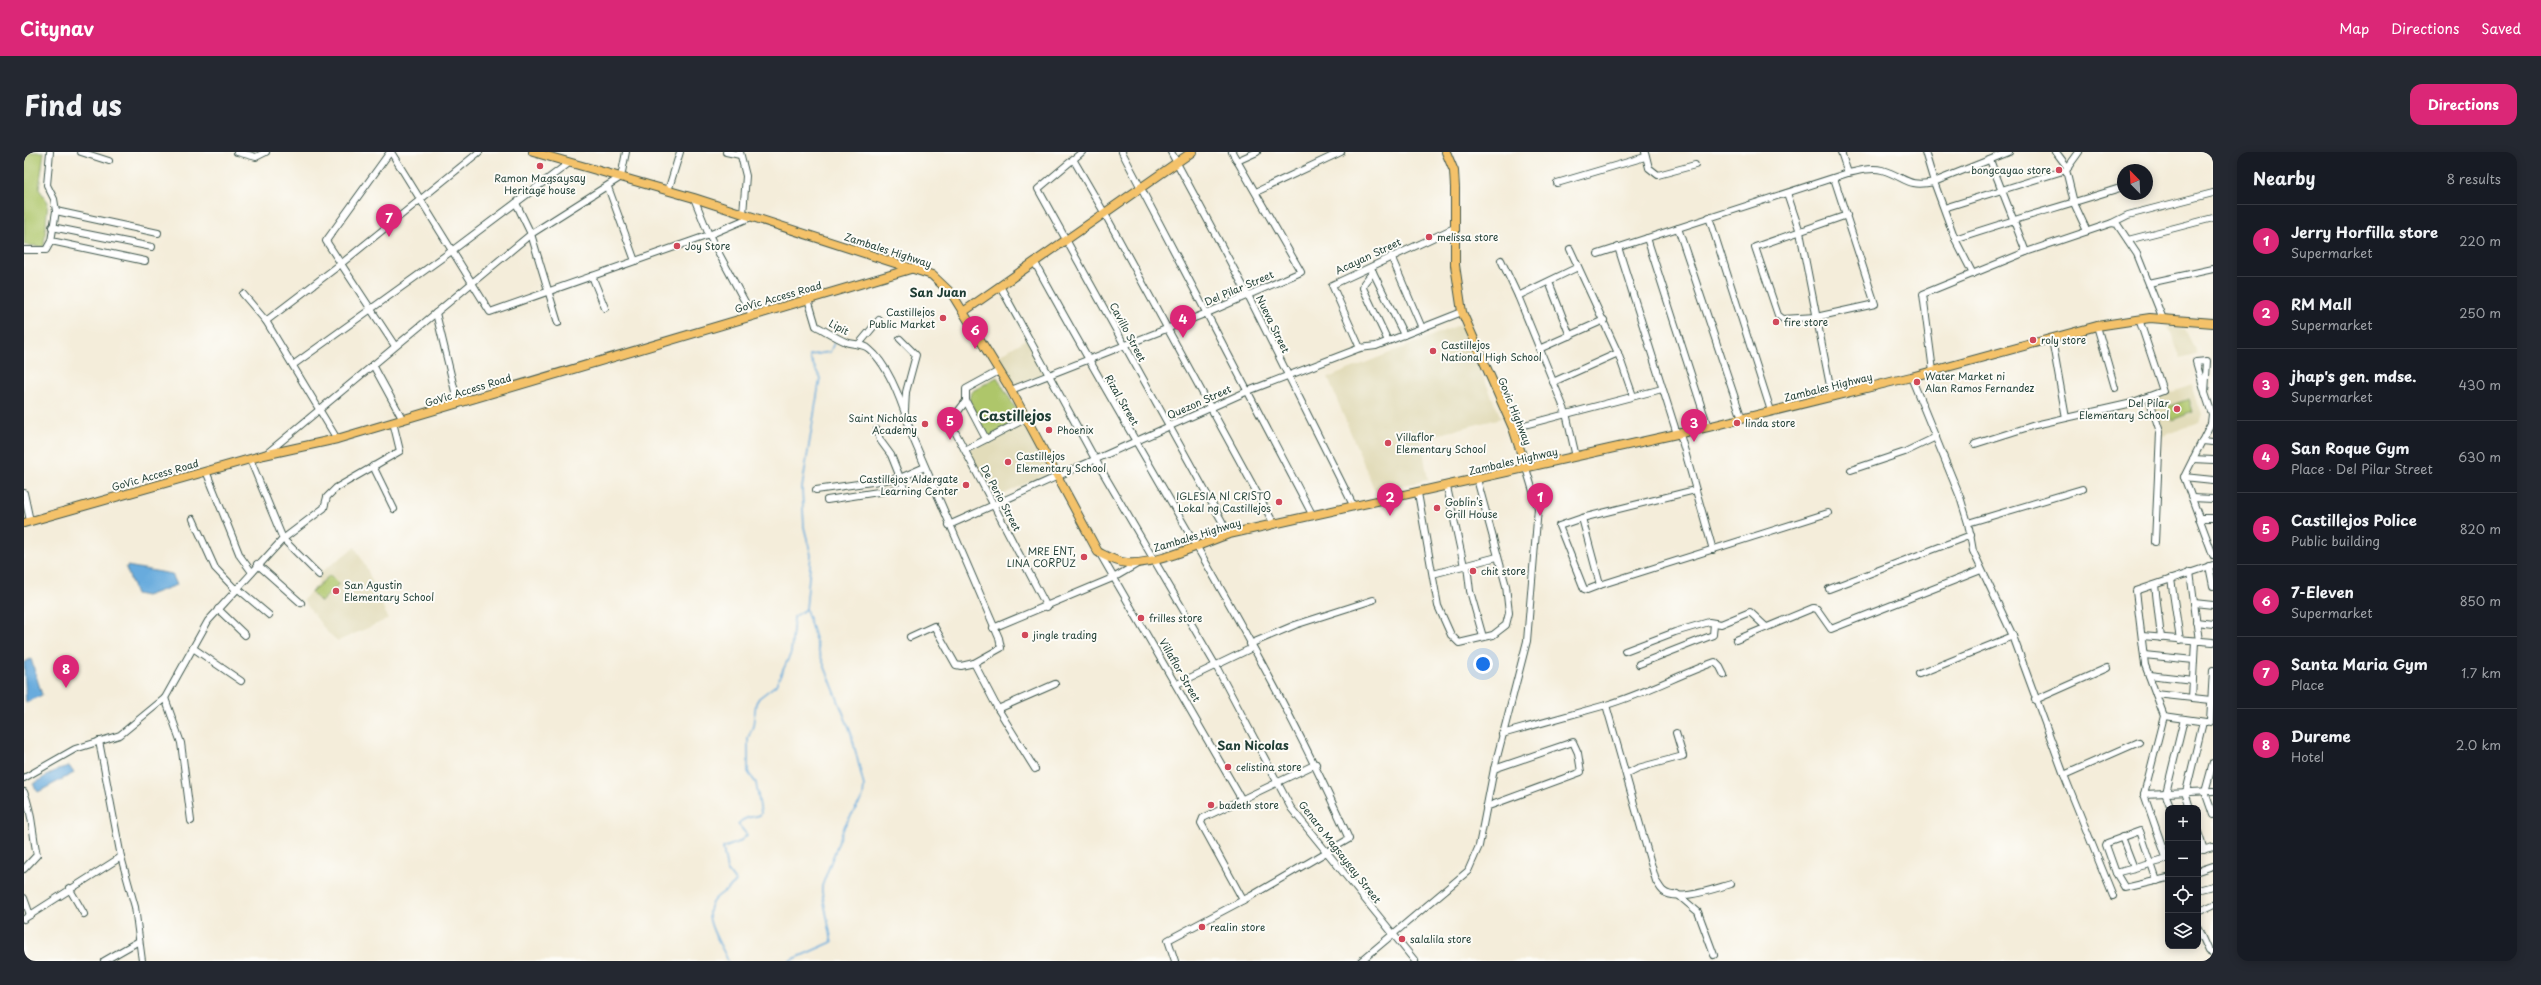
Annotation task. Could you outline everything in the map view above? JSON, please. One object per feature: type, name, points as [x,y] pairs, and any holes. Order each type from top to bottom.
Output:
[{"type":"main road","name":"Zambales Highway","points":[[533,152],[694,198],[915,268],[932,275],[944,284],[1011,390],[1098,552],[1112,560],[1140,562],[1153,560],[1229,534],[1447,487],[1742,419],[1911,377],[2097,326],[2139,319],[2163,319],[2213,323]]},
{"type":"main road","points":[[963,312],[1067,241],[1192,152]]},
{"type":"main road","name":"Govic Highway","points":[[1446,152],[1454,170],[1455,265],[1462,312],[1512,428],[1526,468]]},
{"type":"main road","name":"GoVic Access Road","points":[[27,522],[264,455],[337,439],[915,268]]},
{"type":"street","points":[[24,250],[46,250],[51,242],[52,227],[56,211],[54,199],[47,186],[50,152]]},
{"type":"street","points":[[81,152],[109,161]]},
{"type":"street","points":[[237,152],[256,157],[266,152]]},
{"type":"street","points":[[396,346],[326,241],[391,152],[422,198],[490,312],[709,235],[752,217]]},
{"type":"street","points":[[266,321],[342,263],[479,152]]},
{"type":"street","points":[[264,455],[531,234],[608,187],[621,177],[626,152]]},
{"type":"street","points":[[668,191],[680,152]]},
{"type":"street","points":[[726,152],[740,154],[746,176],[743,214]]},
{"type":"street","name":"Cavillo Street","points":[[1082,152],[1038,189],[1123,346],[1229,534]]},
{"type":"street","points":[[1122,152],[1313,516]]},
{"type":"street","name":"Nueva Street","points":[[1171,152],[1248,295],[1287,376],[1354,507]]},
{"type":"street","name":"Del Pilar Street","points":[[1011,390],[1207,313],[1301,272],[1232,152]]},
{"type":"street","points":[[1237,162],[1257,152]]},
{"type":"street","points":[[1256,192],[1341,152]]},
{"type":"street","points":[[1840,152],[1848,173]]},
{"type":"street","points":[[1925,152],[1934,182],[1955,239],[1973,274]]},
{"type":"street","points":[[1598,254],[1848,173],[1871,169],[1882,170],[1917,186],[1934,182],[2009,152]]},
{"type":"street","points":[[2056,152],[2067,169],[2074,203],[2087,232]]},
{"type":"street","points":[[1944,208],[2067,169],[2079,152]]},
{"type":"street","points":[[1557,183],[1645,154],[1649,168],[1658,175],[1695,165]]},
{"type":"street","points":[[1073,159],[1105,214],[1166,329],[1274,524]]},
{"type":"street","points":[[1990,160],[2026,252]]},
{"type":"street","points":[[293,365],[370,308],[453,250],[569,163]]},
{"type":"street","points":[[1834,178],[1847,214],[1875,304],[1816,317],[1783,319],[1778,315],[1755,247],[1847,214]]},
{"type":"street","points":[[608,187],[635,261]]},
{"type":"street","points":[[1955,239],[2014,219],[2074,203],[2117,189]]},
{"type":"street","points":[[1787,193],[1800,232],[1832,396]]},
{"type":"street","points":[[1933,370],[1923,294],[2026,252],[2112,223],[2128,215],[2213,193]]},
{"type":"street","points":[[694,198],[709,235],[752,316]]},
{"type":"street","points":[[516,203],[531,234],[558,323]]},
{"type":"street","points":[[56,211],[158,233]]},
{"type":"street","points":[[1709,218],[1771,411]]},
{"type":"street","points":[[2128,240],[2213,218]]},
{"type":"street","points":[[2112,223],[2117,224],[2137,254],[2163,319]]},
{"type":"street","points":[[52,227],[152,247]]},
{"type":"street","name":"Acayan Street","points":[[1360,348],[1332,285],[1372,269],[1391,256],[1454,228]]},
{"type":"street","points":[[1678,228],[1742,419]]},
{"type":"street","points":[[1647,238],[1708,427]]},
{"type":"street","points":[[51,242],[145,261]]},
{"type":"street","points":[[1618,247],[1662,389],[1679,434],[1713,550]]},
{"type":"street","points":[[1570,249],[1604,320],[1618,353],[1633,396]]},
{"type":"street","points":[[1391,256],[1422,328]]},
{"type":"street","points":[[1501,260],[1518,296],[1566,413],[1576,457]]},
{"type":"street","name":"Rizal Street","points":[[1035,263],[1087,359],[1195,545],[1316,764],[1349,839],[1325,852]]},
{"type":"street","points":[[1518,296],[1578,268]]},
{"type":"street","points":[[1372,269],[1404,335]]},
{"type":"street","points":[[1372,269],[1363,288],[1388,341]]},
{"type":"street","points":[[2149,283],[2213,269]]},
{"type":"street","points":[[592,276],[605,308]]},
{"type":"street","points":[[1549,282],[1570,336]]},
{"type":"street","name":"Genaro Magsaysay Street","points":[[1000,286],[1095,459],[1216,666],[1291,808],[1325,852],[1415,961]]},
{"type":"street","points":[[243,294],[266,321],[321,408],[337,439]]},
{"type":"street","name":"Lipit","points":[[808,299],[816,326],[847,342],[859,344]]},
{"type":"street","name":"Quezon Street","points":[[949,525],[1248,391],[1360,348],[1388,341],[1462,312]]},
{"type":"street","points":[[436,313],[458,404]]},
{"type":"street","points":[[1975,444],[2035,425],[2148,398],[2162,391],[2139,319]]},
{"type":"street","points":[[879,320],[859,344],[868,348],[874,354],[892,383],[905,412],[912,436],[1001,648],[974,663],[961,666],[956,665],[934,626],[910,637]]},
{"type":"street","points":[[1539,349],[1604,320]]},
{"type":"street","points":[[2097,326],[2114,388]]},
{"type":"street","points":[[900,339],[916,355],[906,392],[905,412]]},
{"type":"street","points":[[2052,339],[2066,418]]},
{"type":"street","points":[[1553,382],[1618,353]]},
{"type":"street","points":[[2205,393],[2207,361],[2196,362],[2205,393],[2212,414],[2212,423],[2184,477],[2213,556]]},
{"type":"street","points":[[373,365],[403,420]]},
{"type":"street","points":[[986,439],[966,400],[966,389],[999,371]]},
{"type":"street","points":[[1911,377],[1936,436],[1968,523],[1973,551],[2013,636],[2035,700],[2113,896]]},
{"type":"street","points":[[1512,428],[1662,389]]},
{"type":"street","points":[[2148,398],[2160,432],[2154,542]]},
{"type":"street","name":"De Perio Street","points":[[966,400],[950,422],[1047,607]]},
{"type":"street","points":[[964,450],[1027,418]]},
{"type":"street","points":[[24,778],[75,749],[120,735],[165,698],[208,621],[257,564],[283,538],[324,508],[327,497],[336,488],[400,451],[393,422]]},
{"type":"street","points":[[827,500],[905,489],[891,455],[880,440],[877,430]]},
{"type":"street","points":[[1851,470],[1905,452],[1936,436]]},
{"type":"street","points":[[2202,441],[2213,442]]},
{"type":"street","points":[[250,459],[283,538],[318,575]]},
{"type":"street","points":[[2194,459],[2213,460]]},
{"type":"street","points":[[374,466],[394,509]]},
{"type":"street","points":[[816,490],[900,478],[925,467]]},
{"type":"street","points":[[1362,961],[1394,936],[1468,871],[1480,846],[1486,807],[1502,734],[1527,641],[1538,508],[1526,468]]},
{"type":"street","points":[[206,471],[240,556],[251,571]]},
{"type":"street","points":[[2184,477],[2213,480]]},
{"type":"street","points":[[1418,493],[1434,574],[1438,606],[1451,635],[1459,643],[1493,635],[1506,625],[1509,613],[1506,586],[1497,557],[1478,479]]},
{"type":"street","points":[[1447,487],[1466,565],[1470,591],[1483,637]]},
{"type":"street","points":[[1968,523],[2082,489]]},
{"type":"street","points":[[1695,490],[1582,518],[1559,526],[1584,589],[1587,590],[1828,513]]},
{"type":"street","points":[[24,493],[27,522]]},
{"type":"street","points":[[2192,498],[2213,499]]},
{"type":"street","points":[[1582,518],[1600,585]]},
{"type":"street","points":[[2199,518],[2213,518]]},
{"type":"street","points":[[193,519],[214,568],[269,615]]},
{"type":"street","points":[[1829,588],[1971,535]]},
{"type":"street","name":"Villaflor Street","points":[[1098,552],[1115,577],[1242,800]]},
{"type":"street","points":[[1434,574],[1497,557]]},
{"type":"street","points":[[993,628],[1047,607],[1115,577],[1140,562]]},
{"type":"street","points":[[257,564],[301,603]]},
{"type":"street","points":[[2165,852],[2144,794],[2164,716],[2149,675],[2144,655],[2136,591],[2211,565],[2213,586]]},
{"type":"street","points":[[1736,640],[1813,608],[1817,609],[1831,629],[1981,570]]},
{"type":"street","points":[[2190,572],[2197,641],[2194,660],[2192,698]]},
{"type":"street","points":[[2171,579],[2180,640]]},
{"type":"street","points":[[2155,585],[2161,638]]},
{"type":"street","points":[[1177,684],[1216,666],[1251,646],[1295,625],[1373,600]]},
{"type":"street","points":[[2194,604],[2213,605]]},
{"type":"street","points":[[218,609],[245,635]]},
{"type":"street","points":[[1625,651],[1675,632],[1709,622],[1721,624],[1750,612],[1766,627]]},
{"type":"street","points":[[2196,622],[2213,624]]},
{"type":"street","points":[[1639,664],[1713,635],[1714,623]]},
{"type":"street","points":[[1919,674],[2013,636]]},
{"type":"street","points":[[2142,636],[2213,642]]},
{"type":"street","points":[[193,648],[241,681]]},
{"type":"street","points":[[2144,655],[2194,660]]},
{"type":"street","points":[[1502,734],[1634,696],[1662,682],[1715,662],[1720,667],[1724,675]]},
{"type":"street","points":[[974,663],[998,709],[1036,769]]},
{"type":"street","points":[[2035,700],[2107,668]]},
{"type":"street","points":[[2189,805],[2185,792],[2209,722],[2213,670]]},
{"type":"street","points":[[2149,675],[2193,680]]},
{"type":"street","points":[[998,709],[1055,684]]},
{"type":"street","points":[[2156,694],[2211,700]]},
{"type":"street","points":[[165,698],[181,743],[191,821]]},
{"type":"street","points":[[1606,705],[1656,881],[1664,892],[1678,894],[1695,894],[1731,884]]},
{"type":"street","points":[[2164,716],[2209,722]]},
{"type":"street","points":[[2169,805],[2166,793],[2184,719]]},
{"type":"street","points":[[1626,774],[1638,768],[1683,756],[1676,733]]},
{"type":"street","points":[[99,742],[121,858],[135,907],[142,961]]},
{"type":"street","points":[[1486,807],[1581,772],[1578,753],[1573,742],[1494,769]]},
{"type":"street","points":[[2064,775],[2139,742]]},
{"type":"street","points":[[2213,763],[2205,792],[2213,815]]},
{"type":"street","points":[[1243,900],[1201,823],[1204,818],[1316,764]]},
{"type":"street","points":[[2144,794],[2213,791]]},
{"type":"street","points":[[24,792],[33,818],[33,834],[37,855],[24,869]]},
{"type":"street","points":[[2157,881],[2140,831],[2122,837],[2106,845],[2116,873],[2125,888],[2157,881],[2165,879]]},
{"type":"street","points":[[2122,837],[2134,868]]},
{"type":"street","points":[[2201,850],[2213,847]]},
{"type":"street","points":[[1175,961],[1168,940],[1243,900],[1325,852]]},
{"type":"street","points":[[24,919],[69,888],[121,858]]},
{"type":"street","points":[[2116,873],[2165,861]]},
{"type":"street","points":[[2201,869],[2213,866]]},
{"type":"street","points":[[2201,889],[2213,886]]},
{"type":"street","points":[[69,888],[84,914]]},
{"type":"street","points":[[1678,894],[1698,912],[1714,955]]},
{"type":"street","points":[[24,898],[30,915]]},
{"type":"street","points":[[2201,911],[2213,905]]},
{"type":"street","points":[[2201,936],[2208,951],[2213,954]]},
{"type":"street","points":[[104,961],[139,941]]},
{"type":"shaded area","points":[[1461,324],[1501,418],[1421,439],[1428,480],[1375,491],[1328,378]]},
{"type":"shaded area","points":[[2168,326],[2185,329],[2197,354],[2181,359]]},
{"type":"shaded area","points":[[1027,339],[1044,373],[1012,387],[995,358]]},
{"type":"shaded area","name":"Del Pilar Elementary School","points":[[2192,385],[2202,414],[2199,422],[2164,436],[2151,400]]},
{"type":"shaded area","name":"Castillejos Elementary School","points":[[1025,421],[1048,473],[992,500],[967,451]]},
{"type":"shaded area","points":[[355,547],[367,569],[388,619],[338,641],[327,632],[303,600],[318,584],[320,573]]},
{"type":"green space","points":[[24,152],[44,152],[39,189],[48,202],[44,247],[24,245]]},
{"type":"green space","points":[[997,377],[1022,419],[989,437],[969,400],[971,392]]},
{"type":"green space","points":[[2189,399],[2193,412],[2172,420],[2167,407]]},
{"type":"green space","points":[[330,575],[339,584],[321,602],[311,592]]},
{"type":"water","points":[[127,566],[172,574],[177,585],[146,596],[136,594],[126,568]]},
{"type":"water","points":[[31,659],[42,695],[26,703],[24,662]]},
{"type":"water","points":[[69,766],[74,773],[38,792],[33,784],[58,769]]},
{"type":"waterway","points":[[789,961],[832,942],[822,886],[845,825],[863,797],[864,786],[851,733],[819,652],[806,609],[811,555],[804,527],[802,488],[820,378],[810,355],[830,352],[834,343]]},
{"type":"waterway","points":[[728,961],[713,930],[709,914],[710,907],[714,900],[736,882],[727,870],[723,848],[739,842],[747,835],[738,824],[741,821],[746,818],[760,815],[761,813],[756,783],[748,772],[748,738],[753,726],[756,703],[759,698],[776,685],[791,653],[794,617],[806,609]]},
{"type":"place","name":"Ramon Magsaysay Heritage house","points":[[540,166]]},
{"type":"place","name":"bongcayao store","points":[[2059,170]]},
{"type":"place","name":"Santa Maria Gym","points":[[389,237]]},
{"type":"place","name":"melissa store","points":[[1429,237]]},
{"type":"place","name":"Joy Store","points":[[677,246]]},
{"type":"place","name":"Castillejos Public Market","points":[[943,318]]},
{"type":"place","name":"fire store","points":[[1776,322]]},
{"type":"place","name":"San Roque Gym","points":[[1183,338]]},
{"type":"place","name":"roly store","points":[[2033,340]]},
{"type":"place","name":"7-Eleven","points":[[975,349]]},
{"type":"place","name":"Castillejos National High School","points":[[1433,351]]},
{"type":"place","name":"Water Market ni Alan Ramos Fernandez","points":[[1917,382]]},
{"type":"place","name":"Del Pilar Elementary School","points":[[2177,409]]},
{"type":"place","name":"linda store","points":[[1737,423]]},
{"type":"place","name":"Saint Nicholas Academy","points":[[925,424]]},
{"type":"place","name":"Phoenix","points":[[1049,430]]},
{"type":"place","name":"Castillejos Police","points":[[950,440]]},
{"type":"place","name":"jhap's gen. mdse.","points":[[1694,442]]},
{"type":"place","name":"Villaflor Elementary School","points":[[1388,443]]},
{"type":"place","name":"Castillejos Elementary School","points":[[1008,462]]},
{"type":"place","name":"Castillejos Aldergate Learning Center","points":[[966,485]]},
{"type":"place","name":"IGLESIA NI CRISTO Lokal ng Castillejos","points":[[1279,502]]},
{"type":"place","name":"Goblin's Grill House","points":[[1437,508]]},
{"type":"place","name":"RM Mall","points":[[1390,516]]},
{"type":"place","name":"Jerry Horfilla store","points":[[1540,516]]},
{"type":"place","name":"MRE ENT, LINA CORPUZ","points":[[1084,557]]},
{"type":"place","name":"chit store","points":[[1473,571]]},
{"type":"place","name":"San Agustin Elementary School","points":[[336,591]]},
{"type":"place","name":"frilles store","points":[[1141,618]]},
{"type":"place","name":"jingle trading","points":[[1025,635]]},
{"type":"place","name":"Dureme","points":[[66,688]]},
{"type":"place","name":"celistina store","points":[[1228,767]]},
{"type":"place","name":"badeth store","points":[[1211,805]]},
{"type":"place","name":"realin store","points":[[1202,927]]},
{"type":"place","name":"salalila store","points":[[1402,939]]},
{"type":"district","name":"San Juan","points":[[938,293]]},
{"type":"district","name":"Castillejos","points":[[1015,416]]},
{"type":"district","name":"San Nicolas","points":[[1253,746]]}]
